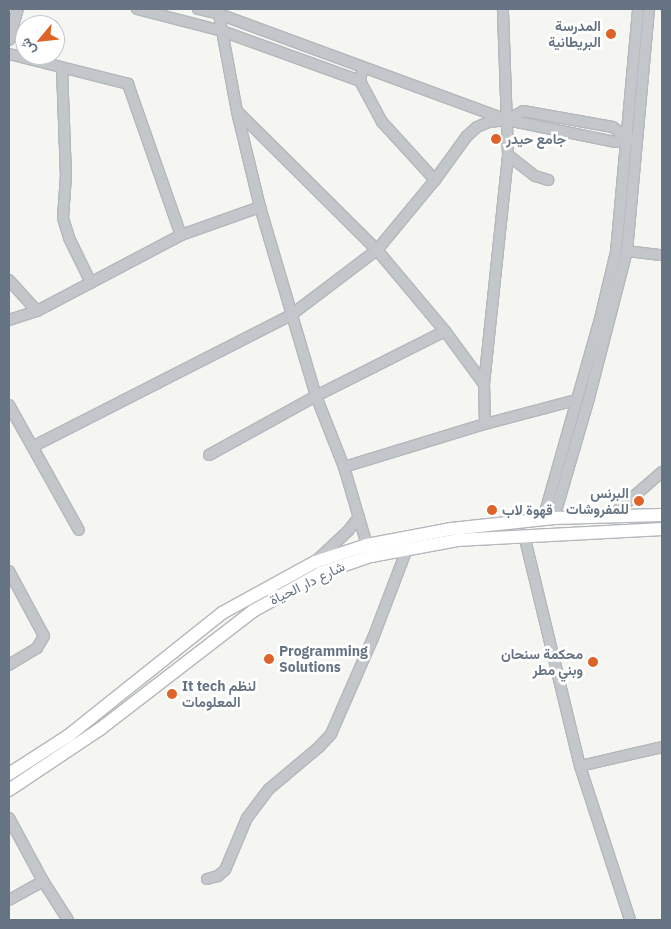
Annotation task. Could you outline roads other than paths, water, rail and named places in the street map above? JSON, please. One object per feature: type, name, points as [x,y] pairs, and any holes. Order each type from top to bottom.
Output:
[{"type":"main road","name":"شارع دار الحياة","points":[[9,790],[100,729],[253,611],[279,595],[346,563],[549,519],[662,515]]},
{"type":"main road","name":"شارع دار الحياة","points":[[9,774],[68,736],[222,613],[315,562],[367,545],[450,529],[524,535],[662,529]]},
{"type":"street","points":[[9,40],[18,9]]},
{"type":"street","points":[[137,9],[222,31],[360,81]]},
{"type":"street","points":[[198,9],[218,11],[508,120],[615,142],[626,138],[638,140]]},
{"type":"street","points":[[485,424],[484,384],[508,155],[504,9]]},
{"type":"street","points":[[549,519],[576,400],[600,319],[616,252],[638,9]]},
{"type":"street","points":[[549,519],[589,398],[627,251],[649,9]]},
{"type":"street","points":[[218,11],[237,112],[260,207],[316,396],[344,468],[367,545]]},
{"type":"street","points":[[9,54],[128,84],[181,235]]},
{"type":"street","points":[[363,67],[360,81],[382,122],[435,180]]},
{"type":"street","points":[[62,68],[66,175],[64,218],[69,238],[91,283]]},
{"type":"street","points":[[34,446],[291,315],[377,250],[435,180],[467,136],[489,122],[508,120],[523,111],[613,127],[626,138]]},
{"type":"street","points":[[237,112],[377,250],[445,331],[484,384]]},
{"type":"street","points":[[508,155],[535,176],[548,180]]},
{"type":"street","points":[[9,320],[37,311],[181,235],[260,207]]},
{"type":"street","points":[[627,251],[662,255]]},
{"type":"street","points":[[9,280],[37,311]]},
{"type":"street","points":[[209,455],[316,396],[445,331]]},
{"type":"street","points":[[344,468],[485,424],[576,400]]},
{"type":"street","points":[[9,405],[34,446],[79,530]]},
{"type":"street","points":[[610,517],[662,472]]},
{"type":"street","points":[[315,562],[348,531],[359,517]]},
{"type":"street","points":[[524,535],[580,766],[630,920]]},
{"type":"street","points":[[207,879],[218,876],[224,870],[248,818],[269,789],[320,747],[330,734],[373,638],[407,549]]},
{"type":"street","points":[[9,571],[44,636],[43,642],[37,648],[9,666]]},
{"type":"street","points":[[580,766],[662,747]]},
{"type":"street","points":[[9,818],[42,881],[68,920]]},
{"type":"street","points":[[9,900],[42,881]]},
{"type":"place","name":"المدرسة البريطانية","points":[[611,34]]},
{"type":"place","name":"جامع حيدر","points":[[496,139]]},
{"type":"place","name":"البرنس للمفروشات","points":[[639,501]]},
{"type":"place","name":"قهوة لاب","points":[[492,510]]},
{"type":"place","name":"Programming Solutions","points":[[269,659]]},
{"type":"place","name":"محكمة سنحان وبني مطر","points":[[593,662]]},
{"type":"place","name":"It tech لنظم المعلومات","points":[[172,694]]}]
